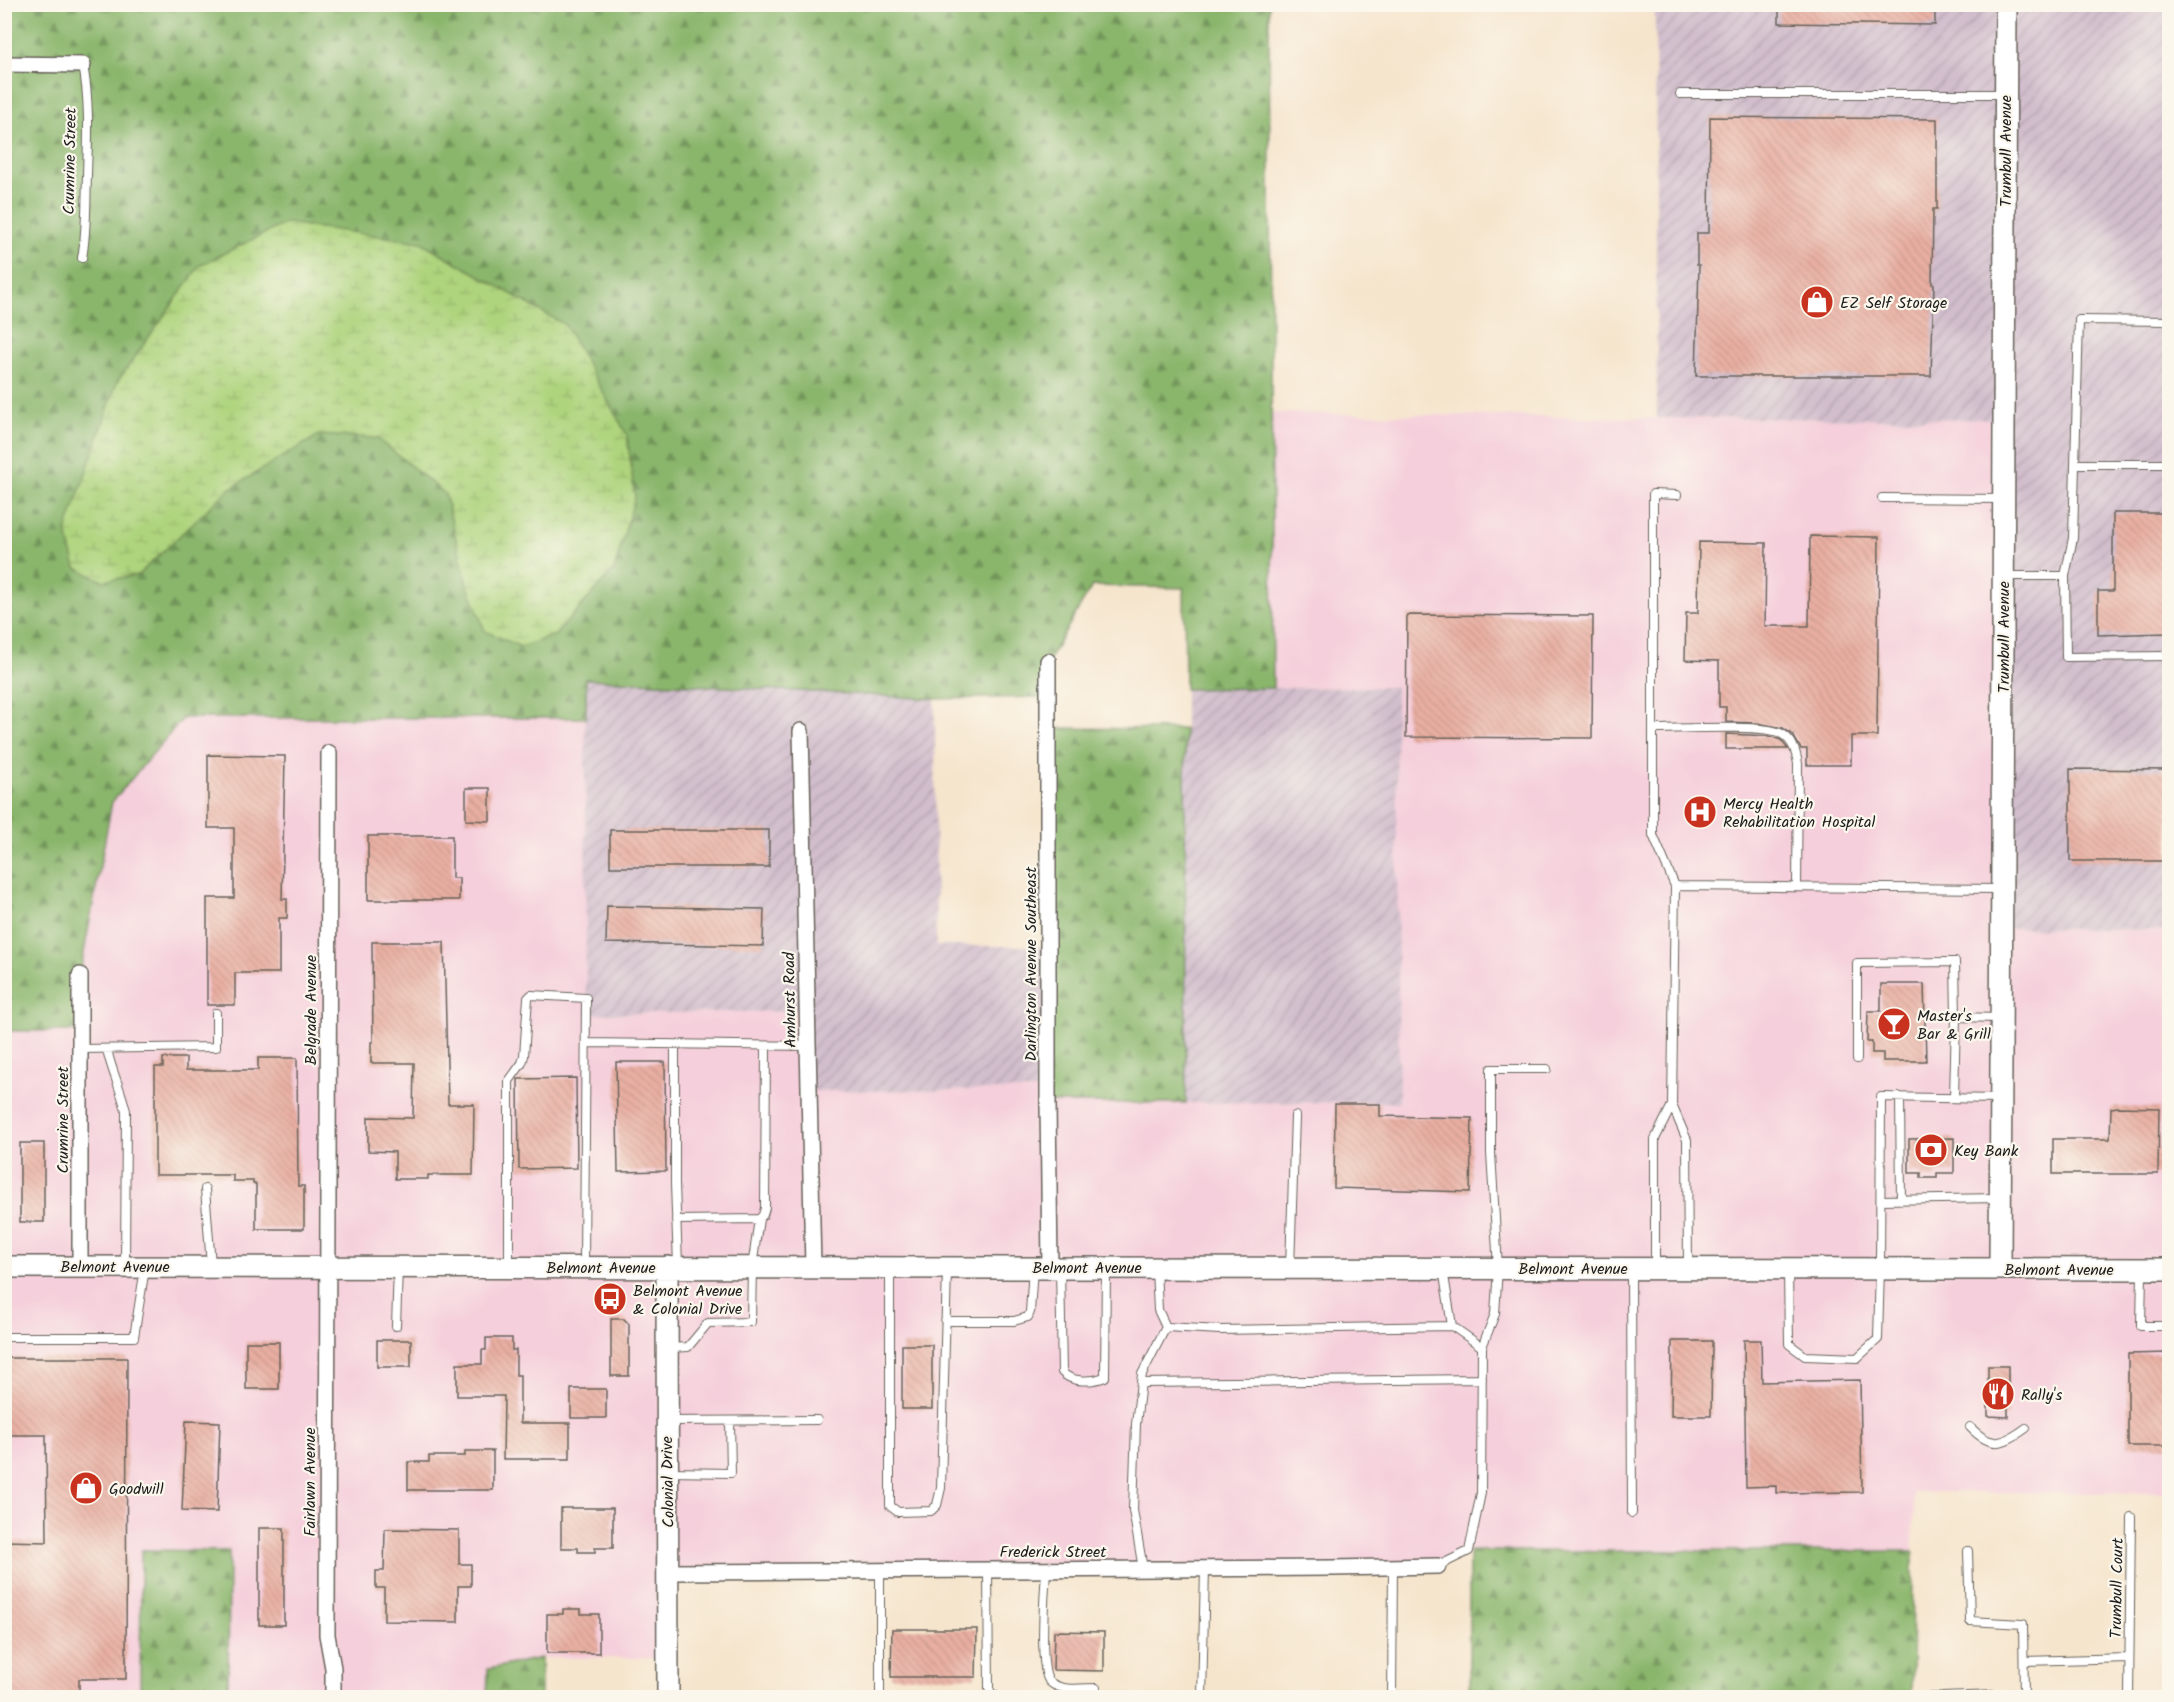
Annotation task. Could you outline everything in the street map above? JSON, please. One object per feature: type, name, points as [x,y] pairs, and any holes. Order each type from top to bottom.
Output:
[{"type":"main road","name":"Trumbull Avenue","points":[[2000,1269],[2006,4]]},
{"type":"main road","name":"Belmont Avenue","points":[[4,1267],[2169,1269]]},
{"type":"main road","name":"Colonial Drive","points":[[668,1698],[666,1348],[672,1267]]},
{"type":"street","points":[[4,64],[83,65]]},
{"type":"street","name":"Darlington Avenue Southeast","points":[[1048,661],[1048,1267]]},
{"type":"street","name":"Amhurst Road","points":[[801,731],[813,1267]]},
{"type":"street","name":"Belgrade Avenue","points":[[327,1266],[329,753]]},
{"type":"street","name":"Crumrine Street","points":[[80,975],[80,1266]]},
{"type":"street","name":"Fairlawn Avenue","points":[[327,1266],[327,1635],[333,1668],[333,1698]]},
{"type":"street","name":"Frederick Street","points":[[668,1572],[1438,1566]]},
{"type":"lane","name":"Crumrine Street","points":[[82,258],[86,239],[88,129],[88,91],[83,65]]},
{"type":"lane","points":[[1680,94],[2006,94]]},
{"type":"lane","points":[[2169,321],[2079,320],[2073,538],[2065,576],[2066,657],[2169,656]]},
{"type":"lane","points":[[2075,464],[2169,464]]},
{"type":"lane","points":[[1677,495],[1653,494],[1653,835],[1675,886],[1672,1105],[1687,1140],[1688,1268]]},
{"type":"lane","points":[[1882,498],[2004,499]]},
{"type":"lane","points":[[2003,576],[2065,576]]},
{"type":"lane","points":[[1653,729],[1758,729],[1778,732],[1786,737],[1794,746],[1798,764],[1797,887]]},
{"type":"lane","points":[[1675,886],[2002,889]]},
{"type":"lane","points":[[1857,1059],[1857,963],[1955,963],[1954,1098]]},
{"type":"lane","points":[[510,1267],[509,1081],[522,1064],[528,998],[531,995],[586,998],[584,1267]]},
{"type":"lane","points":[[80,1048],[216,1047],[216,1013]]},
{"type":"lane","points":[[1956,1017],[2001,1018]]},
{"type":"lane","points":[[586,1043],[808,1046]]},
{"type":"lane","points":[[672,1267],[676,1220],[675,1045]]},
{"type":"lane","points":[[666,1348],[688,1347],[708,1323],[751,1322],[752,1267],[759,1219],[765,1208],[766,1046]]},
{"type":"lane","points":[[4,1337],[134,1337],[135,1266],[126,1111],[122,1090],[111,1066],[107,1049]]},
{"type":"lane","points":[[1438,1566],[1468,1551],[1481,1493],[1482,1347],[1494,1314],[1498,1268],[1491,1154],[1491,1069],[1548,1069]]},
{"type":"lane","points":[[1788,1268],[1789,1344],[1805,1356],[1857,1358],[1878,1338],[1881,1097],[2001,1099]]},
{"type":"lane","points":[[1900,1097],[1900,1200]]},
{"type":"lane","points":[[1655,1268],[1655,1139],[1672,1105]]},
{"type":"lane","points":[[1290,1268],[1295,1116]]},
{"type":"lane","points":[[205,1189],[211,1267]]},
{"type":"lane","points":[[1881,1200],[2001,1198]]},
{"type":"lane","points":[[676,1220],[759,1219]]},
{"type":"lane","points":[[396,1326],[398,1266]]},
{"type":"lane","points":[[890,1267],[889,1488],[890,1506],[898,1512],[931,1511],[937,1505],[940,1488],[947,1267]]},
{"type":"lane","points":[[1048,1267],[1062,1372],[1067,1378],[1076,1380],[1105,1377],[1106,1267]]},
{"type":"lane","points":[[945,1321],[1014,1321],[1028,1317],[1048,1267]]},
{"type":"lane","points":[[1156,1267],[1158,1310],[1166,1327]]},
{"type":"lane","points":[[1443,1268],[1452,1326]]},
{"type":"lane","points":[[1631,1268],[1632,1513]]},
{"type":"lane","points":[[2142,1269],[2141,1326],[2169,1326]]},
{"type":"lane","points":[[1166,1327],[1220,1330],[1452,1326],[1482,1347]]},
{"type":"lane","points":[[1143,1569],[1133,1510],[1136,1424],[1142,1374],[1166,1327]]},
{"type":"lane","points":[[1141,1383],[1482,1379]]},
{"type":"lane","points":[[666,1421],[817,1420]]},
{"type":"lane","points":[[667,1472],[731,1473],[730,1422]]},
{"type":"lane","points":[[1970,1428],[1990,1443],[2011,1439],[2026,1428]]},
{"type":"lane","name":"Trumbull Court","points":[[2129,1698],[2131,1517]]},
{"type":"lane","points":[[1915,1698],[2024,1696],[2023,1624],[1970,1621],[1968,1551]]},
{"type":"lane","points":[[1392,1698],[1393,1567]]},
{"type":"lane","points":[[1202,1698],[1205,1569]]},
{"type":"lane","points":[[880,1570],[880,1698]]},
{"type":"lane","points":[[988,1570],[989,1688],[991,1693],[1000,1698]]},
{"type":"lane","points":[[1046,1570],[1043,1654],[1047,1678],[1054,1685],[1068,1688],[1096,1688]]},
{"type":"lane","name":"Trumbull Court","points":[[2024,1661],[2128,1658]]},
{"type":"shaded area","points":[[1655,5],[2169,5],[2169,930],[2002,928],[2004,419],[1657,418]]},
{"type":"shaded area","points":[[1271,413],[1657,418],[2004,419],[2002,928],[2169,930],[2169,1493],[1914,1492],[1913,1551],[1469,1551],[1438,1566],[669,1572],[668,1658],[541,1658],[488,1669],[487,1698],[228,1697],[229,1551],[141,1551],[140,1697],[5,1697],[4,1031],[80,1030],[80,975],[112,802],[182,718],[586,718],[586,1014],[808,1011],[810,1091],[1048,1090],[1048,1103],[1398,1102],[1396,687],[1273,688]]},
{"type":"shaded area","points":[[585,679],[935,699],[936,946],[1048,946],[1048,1090],[810,1091],[807,1011],[586,1014]]},
{"type":"shaded area","points":[[1396,687],[1399,1102],[1186,1103],[1185,689]]},
{"type":"green space","points":[[4,5],[1269,5],[1273,688],[1185,689],[1184,588],[1092,586],[1048,661],[1048,697],[935,699],[586,679],[586,718],[183,718],[112,802],[80,974],[80,1031],[5,1031]]},
{"type":"green space","points":[[286,223],[421,242],[565,325],[627,435],[635,497],[614,570],[555,635],[521,647],[485,631],[467,584],[445,494],[377,438],[319,435],[229,489],[138,575],[103,581],[76,568],[66,531],[117,382],[200,265]]},
{"type":"green space","points":[[1048,728],[1185,729],[1186,1103],[1048,1103]]},
{"type":"green space","points":[[141,1550],[229,1551],[228,1697],[140,1697]]},
{"type":"green space","points":[[1469,1551],[1913,1551],[1912,1697],[1469,1697]]},
{"type":"green space","points":[[541,1658],[541,1697],[487,1697],[488,1669]]},
{"type":"building","points":[[1779,4],[1935,4],[1935,25],[1779,23]]},
{"type":"building","points":[[1710,117],[1937,119],[1937,209],[1933,209],[1932,284],[1934,284],[1931,376],[1696,376],[1699,265],[1697,265],[1697,233],[1709,233]]},
{"type":"building","points":[[2113,513],[2169,513],[2169,633],[2098,635],[2098,591],[2113,591]]},
{"type":"building","points":[[1810,536],[1879,537],[1877,736],[1851,736],[1851,765],[1807,765],[1807,749],[1801,749],[1793,735],[1783,728],[1757,723],[1726,722],[1726,707],[1719,707],[1719,661],[1685,660],[1686,613],[1698,613],[1699,542],[1766,543],[1765,626],[1809,626]]},
{"type":"building","points":[[1407,615],[1593,616],[1592,738],[1406,737]]},
{"type":"building","points":[[1726,734],[1769,736],[1781,740],[1788,749],[1726,749]]},
{"type":"building","points":[[208,755],[285,756],[282,899],[287,899],[287,918],[279,918],[279,973],[235,973],[235,1005],[207,1005],[207,898],[234,898],[234,828],[208,828]]},
{"type":"building","points":[[2070,769],[2169,770],[2169,861],[2070,861]]},
{"type":"building","points":[[466,788],[490,788],[490,821],[466,820]]},
{"type":"building","points":[[610,830],[769,830],[769,867],[610,867]]},
{"type":"building","points":[[368,836],[452,836],[452,878],[459,878],[459,900],[368,900]]},
{"type":"building","points":[[607,906],[764,909],[763,946],[606,943]]},
{"type":"building","points":[[372,942],[444,942],[448,1104],[474,1104],[473,1175],[428,1175],[428,1179],[395,1179],[395,1152],[368,1151],[368,1117],[413,1118],[414,1063],[371,1063],[371,1042],[373,1042]]},
{"type":"building","name":"Master's Bar & Grill","points":[[1881,984],[1924,984],[1926,1061],[1883,1061],[1883,1053],[1872,1053],[1872,1042],[1867,1042],[1868,1011],[1881,1011]]},
{"type":"building","points":[[163,1058],[186,1058],[186,1070],[258,1070],[258,1058],[297,1058],[298,1186],[304,1186],[304,1229],[256,1229],[256,1184],[253,1184],[253,1181],[233,1181],[233,1175],[155,1175],[155,1067],[163,1067]]},
{"type":"building","points":[[616,1062],[665,1062],[666,1171],[618,1172]]},
{"type":"building","points":[[576,1078],[577,1168],[519,1169],[518,1079]]},
{"type":"building","points":[[1335,1104],[1380,1104],[1380,1116],[1472,1118],[1470,1192],[1334,1188]]},
{"type":"building","points":[[2111,1108],[2159,1108],[2158,1174],[2053,1174],[2053,1139],[2110,1139]]},
{"type":"building","name":"Key Bank","points":[[1954,1138],[1954,1173],[1937,1173],[1937,1178],[1921,1178],[1921,1173],[1909,1173],[1909,1139]]},
{"type":"building","points":[[20,1143],[44,1143],[44,1222],[20,1222]]},
{"type":"building","points":[[611,1319],[624,1319],[629,1324],[629,1376],[611,1376]]},
{"type":"building","points":[[486,1338],[512,1338],[512,1350],[516,1350],[516,1375],[520,1375],[520,1423],[570,1423],[570,1459],[503,1459],[504,1396],[457,1396],[457,1364],[482,1364],[482,1350],[486,1350]]},
{"type":"building","points":[[377,1340],[411,1340],[411,1367],[377,1367]]},
{"type":"building","points":[[1744,1340],[1761,1340],[1762,1382],[1860,1380],[1862,1492],[1776,1493],[1776,1486],[1746,1487]]},
{"type":"building","points":[[1672,1341],[1712,1341],[1711,1416],[1671,1416]]},
{"type":"building","points":[[246,1342],[279,1342],[279,1389],[246,1389]]},
{"type":"building","points":[[902,1345],[932,1345],[932,1409],[902,1409]]},
{"type":"building","points":[[2169,1353],[2169,1446],[2128,1446],[2128,1354]]},
{"type":"building","name":"Goodwill","points":[[4,1358],[127,1358],[126,1679],[79,1679],[79,1698],[4,1698],[4,1541],[47,1542],[46,1435],[4,1435]]},
{"type":"building","name":"Rally's","points":[[1988,1366],[2008,1366],[2008,1417],[1988,1416]]},
{"type":"building","points":[[571,1389],[606,1389],[606,1418],[571,1418]]},
{"type":"building","points":[[186,1421],[220,1422],[217,1512],[182,1511]]},
{"type":"building","points":[[465,1451],[493,1451],[493,1490],[408,1490],[408,1462],[429,1462],[429,1456],[465,1456]]},
{"type":"building","points":[[561,1508],[613,1508],[613,1548],[595,1548],[595,1552],[578,1552],[578,1548],[561,1548]]},
{"type":"building","points":[[259,1528],[284,1528],[284,1625],[259,1625]]},
{"type":"building","points":[[385,1529],[459,1530],[459,1564],[471,1564],[471,1586],[458,1586],[458,1622],[384,1621],[384,1588],[376,1588],[376,1571],[384,1571]]},
{"type":"building","points":[[563,1609],[581,1609],[581,1614],[599,1614],[599,1653],[547,1653],[547,1614],[563,1614]]},
{"type":"building","points":[[892,1629],[977,1629],[976,1677],[891,1677]]},
{"type":"building","points":[[1054,1631],[1104,1632],[1104,1671],[1053,1670]]},
{"type":"place","name":"EZ Self Storage","points":[[1817,302]]},
{"type":"place","name":"Mercy Health Rehabilitation Hospital","points":[[1700,812]]},
{"type":"place","name":"Master's Bar & Grill","points":[[1894,1024]]},
{"type":"place","name":"Key Bank","points":[[1931,1150]]},
{"type":"place","name":"Belmont Avenue & Colonial Drive","points":[[610,1299]]},
{"type":"place","name":"Rally's","points":[[1998,1394]]},
{"type":"place","name":"Goodwill","points":[[86,1488]]}]
